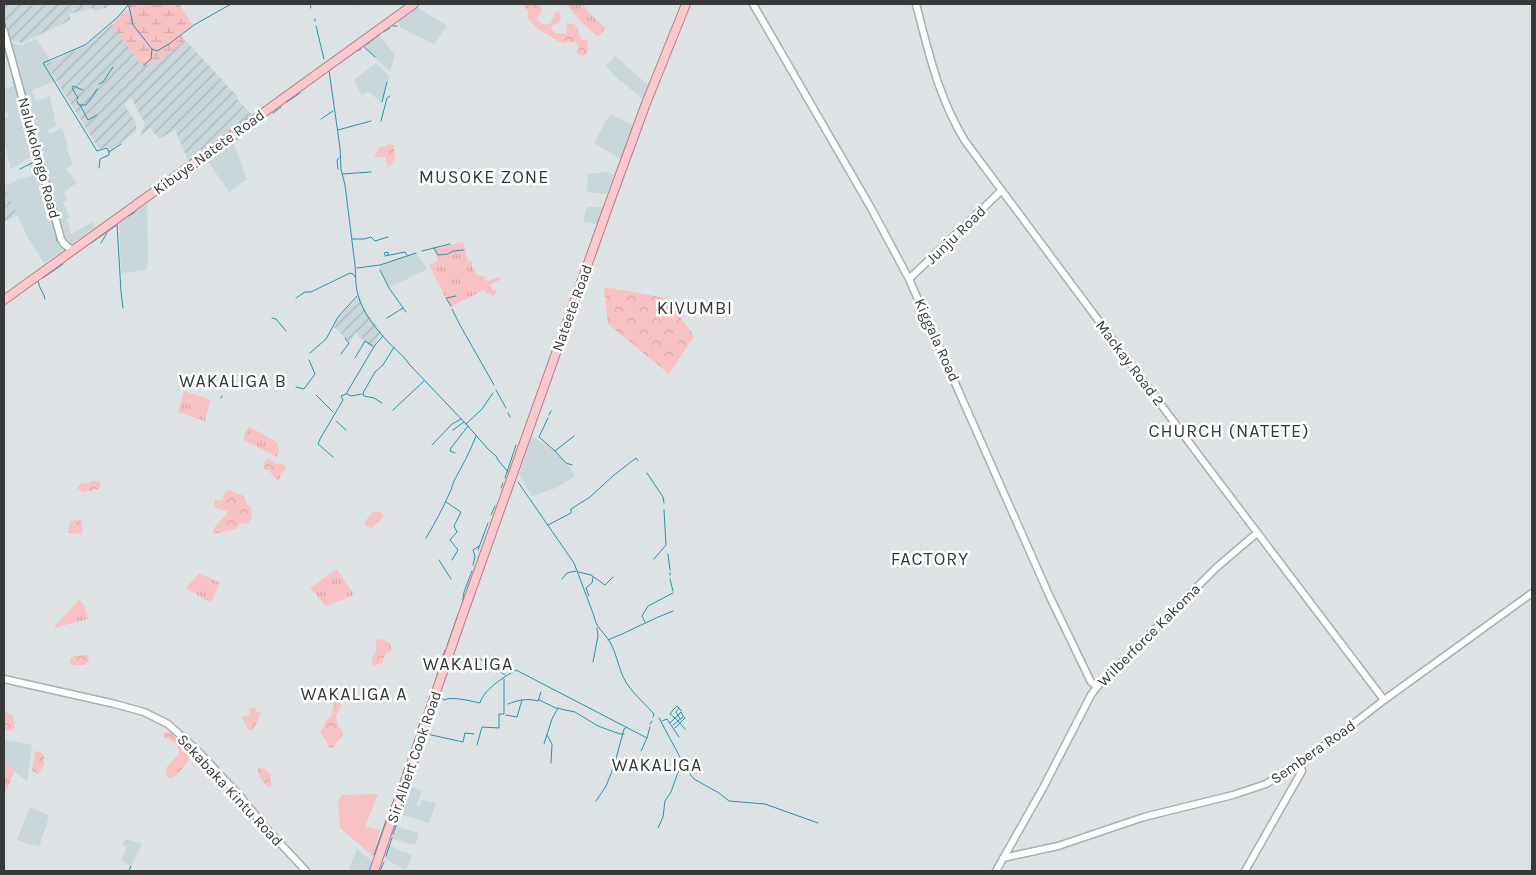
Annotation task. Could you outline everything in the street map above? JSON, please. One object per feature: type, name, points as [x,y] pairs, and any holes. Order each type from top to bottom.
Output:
[{"type":"main road","name":"Kibuye Natete Road","points":[[4,300],[414,4]]},
{"type":"main road","name":"Nateete Road","points":[[463,614],[645,106],[686,4]]},
{"type":"main road","name":"Sir Albert Cook Road","points":[[374,871],[463,614]]},
{"type":"street","name":"Kiggala Road","points":[[753,4],[871,208],[909,278],[1049,595],[1091,682],[1097,687]]},
{"type":"street","name":"Mackay Road 2","points":[[916,4],[944,103],[965,141],[1384,700]]},
{"type":"street","name":"Nalukolongo Road","points":[[4,31],[61,239],[72,250]]},
{"type":"street","name":"Junju Road","points":[[909,278],[1001,191]]},
{"type":"street","name":"Wilberforce Kakoma","points":[[996,871],[1097,687],[1217,568],[1257,533]]},
{"type":"street","name":"Sembera Road","points":[[1003,858],[1058,846],[1144,817],[1266,784],[1300,763],[1532,593]]},
{"type":"street","name":"Sekabaka Kintu Road","points":[[4,679],[115,704],[144,712],[168,724],[196,749],[306,871]]},
{"type":"street","points":[[1245,871],[1302,771],[1300,763]]},
{"type":"shaded area","points":[[4,4],[110,4],[105,8],[94,11],[93,8],[69,14],[71,20],[22,43],[9,39],[4,21]]},
{"type":"shaded area","points":[[417,7],[447,26],[434,44],[401,28],[398,20]]},
{"type":"shaded area","points":[[112,24],[143,67],[167,55],[185,40],[238,97],[237,99],[252,115],[188,160],[175,130],[159,139],[150,128],[140,136],[145,124],[131,98],[124,105],[136,122],[136,132],[110,150],[108,146],[99,149],[46,64],[85,46]]},
{"type":"shaded area","points":[[378,34],[395,55],[390,72],[362,45]]},
{"type":"shaded area","points":[[36,39],[51,61],[46,64],[56,81],[32,90],[36,101],[50,96],[56,126],[47,130],[49,134],[62,128],[68,146],[66,147],[73,164],[66,169],[77,183],[64,192],[67,200],[63,202],[70,218],[67,219],[71,234],[92,222],[95,228],[68,246],[63,239],[10,43],[22,45]]},
{"type":"shaded area","points":[[615,56],[648,85],[643,99],[618,79],[606,66]]},
{"type":"shaded area","points":[[376,63],[389,76],[382,103],[369,92],[362,96],[354,80]]},
{"type":"shaded area","points":[[16,86],[35,154],[11,169],[4,141],[4,118],[8,116],[4,107],[4,97],[6,97],[4,89]]},
{"type":"shaded area","points":[[610,114],[634,126],[621,159],[594,143]]},
{"type":"shaded area","points":[[233,142],[247,179],[229,192],[207,160]]},
{"type":"shaded area","points":[[36,158],[58,241],[64,249],[44,263],[29,240],[4,187],[16,181],[16,179],[32,176],[29,163]]},
{"type":"shaded area","points":[[603,172],[614,174],[607,194],[587,192],[588,174]]},
{"type":"shaded area","points":[[4,187],[18,215],[4,222]]},
{"type":"shaded area","points":[[147,204],[148,262],[146,270],[121,273],[119,223]]},
{"type":"shaded area","points":[[587,207],[604,207],[598,224],[583,222]]},
{"type":"shaded area","points":[[416,253],[427,269],[389,288],[379,266]]},
{"type":"shaded area","points":[[359,296],[366,311],[381,332],[372,348],[356,332],[350,342],[334,327],[339,317]]},
{"type":"shaded area","points":[[532,436],[555,451],[575,476],[556,488],[532,496],[519,475]]},
{"type":"shaded area","points":[[4,740],[32,745],[27,782],[4,762]]},
{"type":"shaded area","points":[[411,787],[422,790],[417,805],[420,806],[422,800],[436,803],[429,823],[403,815]]},
{"type":"shaded area","points":[[30,807],[48,815],[39,847],[17,840]]},
{"type":"shaded area","points":[[394,826],[419,833],[415,845],[389,838]]},
{"type":"shaded area","points":[[125,839],[142,844],[131,866],[121,861],[127,847],[123,845]]},
{"type":"shaded area","points":[[388,844],[403,853],[412,855],[406,871],[384,858]]},
{"type":"shaded area","points":[[357,849],[373,862],[369,871],[352,871],[349,868]]},
{"type":"green space","points":[[128,4],[179,4],[193,25],[181,34],[185,40],[167,55],[143,67],[112,24],[128,9]]},
{"type":"green space","points":[[523,4],[540,4],[542,11],[537,18],[540,23],[547,25],[551,23],[556,11],[561,14],[560,22],[553,25],[551,29],[555,33],[566,34],[567,23],[574,24],[582,40],[587,40],[588,52],[584,56],[577,53],[579,47],[575,42],[561,43],[538,29],[527,18],[528,12]]},
{"type":"green space","points":[[566,4],[583,4],[590,14],[606,28],[598,37],[582,23]]},
{"type":"green space","points":[[389,144],[394,145],[395,155],[390,166],[388,166],[385,157],[375,157],[375,155],[379,147],[385,147]]},
{"type":"green space","points":[[463,242],[468,261],[472,261],[472,266],[477,275],[485,277],[486,279],[483,279],[488,288],[450,307],[429,265],[438,261],[434,249]]},
{"type":"green space","points":[[498,277],[501,279],[490,285],[492,290],[496,290],[496,294],[493,296],[485,292],[487,287],[483,286],[480,282],[483,279],[488,281]]},
{"type":"green space","points":[[604,287],[666,298],[694,336],[669,374],[608,324]]},
{"type":"green space","points":[[184,391],[210,400],[205,421],[178,412]]},
{"type":"green space","points":[[248,427],[277,442],[279,449],[277,457],[243,440]]},
{"type":"green space","points":[[266,459],[286,466],[279,480],[274,478],[269,470],[263,467]]},
{"type":"green space","points":[[99,481],[101,485],[99,489],[83,492],[77,488],[81,483],[87,484]]},
{"type":"green space","points":[[229,490],[244,496],[246,503],[251,508],[252,516],[248,524],[240,523],[236,529],[213,534],[216,525],[227,514],[227,511],[215,508],[215,499],[222,501],[225,492]]},
{"type":"green space","points":[[374,511],[382,513],[383,517],[372,528],[365,526],[366,520]]},
{"type":"green space","points":[[77,519],[82,522],[83,530],[81,534],[69,533],[68,528],[71,521]]},
{"type":"green space","points":[[337,569],[354,595],[326,606],[310,588]]},
{"type":"green space","points":[[199,573],[220,583],[212,600],[209,602],[186,588]]},
{"type":"green space","points":[[79,600],[83,603],[89,619],[53,628]]},
{"type":"green space","points":[[382,639],[391,644],[391,650],[385,655],[382,663],[372,666],[372,658],[376,651],[376,640]]},
{"type":"green space","points":[[88,655],[89,661],[85,665],[71,665],[70,660],[73,656]]},
{"type":"green space","points":[[338,700],[342,705],[336,716],[339,728],[343,730],[343,734],[333,748],[328,747],[326,740],[320,733],[327,719],[331,717],[334,703]]},
{"type":"green space","points":[[255,707],[257,713],[260,711],[261,713],[253,730],[247,729],[242,719],[243,716],[247,717],[249,715],[249,709]]},
{"type":"green space","points":[[7,712],[13,716],[15,728],[9,731],[4,730],[4,714]]},
{"type":"green space","points":[[169,732],[188,745],[190,750],[185,766],[172,778],[167,777],[166,768],[180,751],[175,742],[164,737],[163,733]]},
{"type":"green space","points":[[39,751],[44,755],[44,765],[38,774],[32,771],[35,752]]},
{"type":"green space","points":[[4,762],[14,771],[6,792],[4,791]]},
{"type":"green space","points":[[261,767],[271,775],[270,780],[272,784],[270,788],[262,781],[257,770]]},
{"type":"green space","points":[[378,794],[365,827],[381,830],[373,856],[340,828],[338,800],[342,795]]},
{"type":"waterway","points":[[109,152],[107,148],[97,151],[43,63],[85,45],[118,17],[129,4]]},
{"type":"waterway","points":[[152,49],[157,51],[194,25],[231,4]]},
{"type":"waterway","points":[[310,4],[311,8]]},
{"type":"waterway","points":[[129,6],[133,25],[152,49],[151,59],[145,65]]},
{"type":"waterway","points":[[5,23],[6,30]]},
{"type":"waterway","points":[[316,26],[324,59]]},
{"type":"waterway","points":[[384,32],[390,28]]},
{"type":"waterway","points":[[371,41],[379,35]]},
{"type":"waterway","points":[[369,43],[363,46],[375,57]]},
{"type":"waterway","points":[[11,44],[15,58]]},
{"type":"waterway","points":[[357,51],[361,49]]},
{"type":"waterway","points":[[340,63],[354,53]]},
{"type":"waterway","points":[[6,54],[11,71]]},
{"type":"waterway","points":[[99,84],[103,82],[113,67]]},
{"type":"waterway","points":[[329,71],[334,67]]},
{"type":"waterway","points":[[329,70],[355,265],[356,287],[360,302],[380,333],[496,456],[508,472]]},
{"type":"waterway","points":[[13,77],[15,87]]},
{"type":"waterway","points":[[382,102],[387,82]]},
{"type":"waterway","points":[[77,99],[72,88],[73,86],[83,90]]},
{"type":"waterway","points":[[77,101],[79,105],[86,105],[97,89]]},
{"type":"waterway","points":[[17,92],[33,153]]},
{"type":"waterway","points":[[287,102],[300,93]]},
{"type":"waterway","points":[[381,121],[387,98],[390,96]]},
{"type":"waterway","points":[[80,105],[88,120],[97,115]]},
{"type":"waterway","points":[[273,113],[281,107]]},
{"type":"waterway","points":[[321,119],[333,111]]},
{"type":"waterway","points":[[257,124],[266,117]]},
{"type":"waterway","points":[[338,130],[371,121]]},
{"type":"waterway","points":[[236,140],[254,126]]},
{"type":"waterway","points":[[211,156],[231,143]]},
{"type":"waterway","points":[[99,168],[100,159],[109,155],[109,152],[121,144]]},
{"type":"waterway","points":[[338,169],[337,160],[339,158]]},
{"type":"waterway","points":[[20,169],[36,161],[37,163]]},
{"type":"waterway","points":[[190,172],[205,162]]},
{"type":"waterway","points":[[38,167],[39,174]]},
{"type":"waterway","points":[[342,174],[371,172]]},
{"type":"waterway","points":[[182,178],[186,176]]},
{"type":"waterway","points":[[171,185],[178,180]]},
{"type":"waterway","points":[[43,185],[47,201]]},
{"type":"waterway","points":[[159,193],[168,189]]},
{"type":"waterway","points":[[49,209],[51,218]]},
{"type":"waterway","points":[[129,216],[135,212]]},
{"type":"waterway","points":[[117,224],[123,308]]},
{"type":"waterway","points":[[91,243],[117,225]]},
{"type":"waterway","points":[[53,226],[55,231]]},
{"type":"waterway","points":[[101,243],[107,233]]},
{"type":"waterway","points":[[56,236],[57,241]]},
{"type":"waterway","points":[[352,239],[371,237],[375,241],[388,237]]},
{"type":"waterway","points":[[422,251],[450,244]]},
{"type":"waterway","points":[[67,260],[86,246]]},
{"type":"waterway","points":[[434,248],[438,255],[464,250]]},
{"type":"waterway","points":[[385,255],[384,253],[388,252],[388,255]]},
{"type":"waterway","points":[[385,256],[405,252],[407,255]]},
{"type":"waterway","points":[[357,268],[380,265],[416,253]]},
{"type":"waterway","points":[[43,278],[63,264]]},
{"type":"waterway","points":[[380,270],[389,288],[406,312]]},
{"type":"waterway","points":[[296,298],[305,292],[311,292],[350,273],[355,277]]},
{"type":"waterway","points":[[35,283],[38,281],[45,299]]},
{"type":"waterway","points":[[310,353],[326,339],[338,317],[357,296]]},
{"type":"waterway","points":[[451,306],[446,298],[456,296]]},
{"type":"waterway","points":[[387,318],[403,308]]},
{"type":"waterway","points":[[452,309],[494,385]]},
{"type":"waterway","points":[[272,318],[276,319],[286,331]]},
{"type":"waterway","points":[[333,457],[318,444],[320,439],[343,400],[341,396],[346,394],[375,345],[383,336]]},
{"type":"waterway","points":[[341,354],[349,343],[345,338]]},
{"type":"waterway","points":[[355,358],[365,341],[373,346]]},
{"type":"waterway","points":[[382,403],[374,398],[364,396],[363,393],[375,372],[383,365],[394,347]]},
{"type":"waterway","points":[[296,387],[304,389],[315,374],[309,360]]},
{"type":"waterway","points":[[393,410],[424,381]]},
{"type":"waterway","points":[[496,390],[506,408]]},
{"type":"waterway","points":[[466,424],[482,409],[493,393]]},
{"type":"waterway","points":[[347,394],[351,396],[362,394]]},
{"type":"waterway","points":[[316,395],[333,412]]},
{"type":"waterway","points":[[549,415],[551,411]]},
{"type":"waterway","points":[[508,413],[510,417]]},
{"type":"waterway","points":[[548,418],[539,437],[555,451]]},
{"type":"waterway","points":[[432,445],[452,424],[461,419]]},
{"type":"waterway","points":[[336,421],[346,430]]},
{"type":"waterway","points":[[453,430],[464,422]]},
{"type":"waterway","points":[[455,453],[450,451],[451,448],[468,426]]},
{"type":"waterway","points":[[426,538],[445,504],[476,436]]},
{"type":"waterway","points":[[572,465],[566,463],[555,451],[574,436]]},
{"type":"waterway","points":[[505,478],[516,445]]},
{"type":"waterway","points":[[548,525],[571,513],[571,509],[590,497],[636,458],[638,461]]},
{"type":"waterway","points":[[647,473],[663,497],[664,503]]},
{"type":"waterway","points":[[518,482],[574,563],[596,624],[610,642],[626,683],[654,714],[653,717]]},
{"type":"waterway","points":[[501,488],[503,483]]},
{"type":"waterway","points":[[446,502],[461,512],[454,526],[457,532],[450,540],[458,550],[452,560]]},
{"type":"waterway","points":[[491,515],[495,506]]},
{"type":"waterway","points":[[654,559],[666,545],[664,510]]},
{"type":"waterway","points":[[478,550],[488,523]]},
{"type":"waterway","points":[[473,565],[475,556],[473,550],[479,546]]},
{"type":"waterway","points":[[668,554],[670,570]]},
{"type":"waterway","points":[[439,560],[451,579]]},
{"type":"waterway","points":[[462,606],[464,592],[472,571]]},
{"type":"waterway","points":[[562,579],[567,573],[576,571]]},
{"type":"waterway","points":[[578,572],[591,575],[605,585],[613,577]]},
{"type":"waterway","points":[[589,596],[586,588],[592,583],[593,577]]},
{"type":"waterway","points":[[670,579],[673,591]]},
{"type":"waterway","points":[[645,622],[642,616],[648,606],[673,593]]},
{"type":"waterway","points":[[608,640],[673,611]]},
{"type":"waterway","points":[[447,646],[458,615]]},
{"type":"waterway","points":[[593,662],[598,636],[597,628]]},
{"type":"waterway","points":[[437,675],[445,650]]},
{"type":"waterway","points":[[476,656],[505,675]]},
{"type":"waterway","points":[[482,670],[486,664]]},
{"type":"waterway","points":[[441,697],[444,700],[456,699],[480,703],[490,688],[516,670],[647,738],[650,727]]},
{"type":"waterway","points":[[477,745],[482,727],[499,728],[499,714],[504,714],[504,679]]},
{"type":"waterway","points":[[508,704],[523,700],[538,701],[541,692]]},
{"type":"waterway","points":[[506,715],[517,717],[522,700]]},
{"type":"waterway","points":[[539,700],[556,708],[575,712],[598,726],[624,734]]},
{"type":"waterway","points":[[673,710],[677,706],[679,708]]},
{"type":"waterway","points":[[544,744],[552,719],[558,708]]},
{"type":"waterway","points":[[680,719],[676,712],[679,708],[681,711]]},
{"type":"waterway","points":[[433,717],[437,709]]},
{"type":"waterway","points":[[673,710],[670,714],[675,718],[681,712],[683,716]]},
{"type":"waterway","points":[[418,728],[423,715]]},
{"type":"waterway","points":[[673,725],[683,717]]},
{"type":"waterway","points":[[675,728],[684,717]]},
{"type":"waterway","points":[[659,718],[687,770],[694,779],[729,801],[765,804],[818,823]]},
{"type":"waterway","points":[[670,723],[675,718],[685,729]]},
{"type":"waterway","points":[[662,721],[667,719],[679,737]]},
{"type":"waterway","points":[[426,741],[430,725]]},
{"type":"waterway","points":[[596,801],[606,786],[614,766],[624,729],[627,727]]},
{"type":"waterway","points":[[427,734],[463,742],[465,733],[474,734]]},
{"type":"waterway","points":[[547,735],[552,744],[551,763]]},
{"type":"waterway","points":[[641,751],[647,738]]},
{"type":"waterway","points":[[408,761],[415,739]]},
{"type":"waterway","points":[[411,782],[423,748]]},
{"type":"waterway","points":[[658,828],[663,817],[665,801],[671,792],[682,761]]},
{"type":"waterway","points":[[400,783],[405,767]]},
{"type":"waterway","points":[[400,816],[410,786]]},
{"type":"waterway","points":[[389,814],[396,794]]},
{"type":"waterway","points":[[374,855],[387,818]]},
{"type":"waterway","points":[[393,834],[398,820]]},
{"type":"waterway","points":[[386,856],[392,838]]},
{"type":"waterway","points":[[369,871],[373,862]]},
{"type":"waterway","points":[[380,871],[384,862]]},
{"type":"waterway","points":[[129,871],[131,866]]},
{"type":"district","name":"MUSOKE ZONE","points":[[484,177]]},
{"type":"district","name":"KIVUMBI","points":[[695,308]]},
{"type":"district","name":"WAKALIGA B","points":[[233,381]]},
{"type":"district","name":"CHURCH (NATETE)","points":[[1229,431]]},
{"type":"district","name":"FACTORY","points":[[930,559]]},
{"type":"district","name":"WAKALIGA","points":[[468,664]]},
{"type":"district","name":"WAKALIGA A","points":[[354,694]]},
{"type":"district","name":"WAKALIGA","points":[[657,765]]}]
